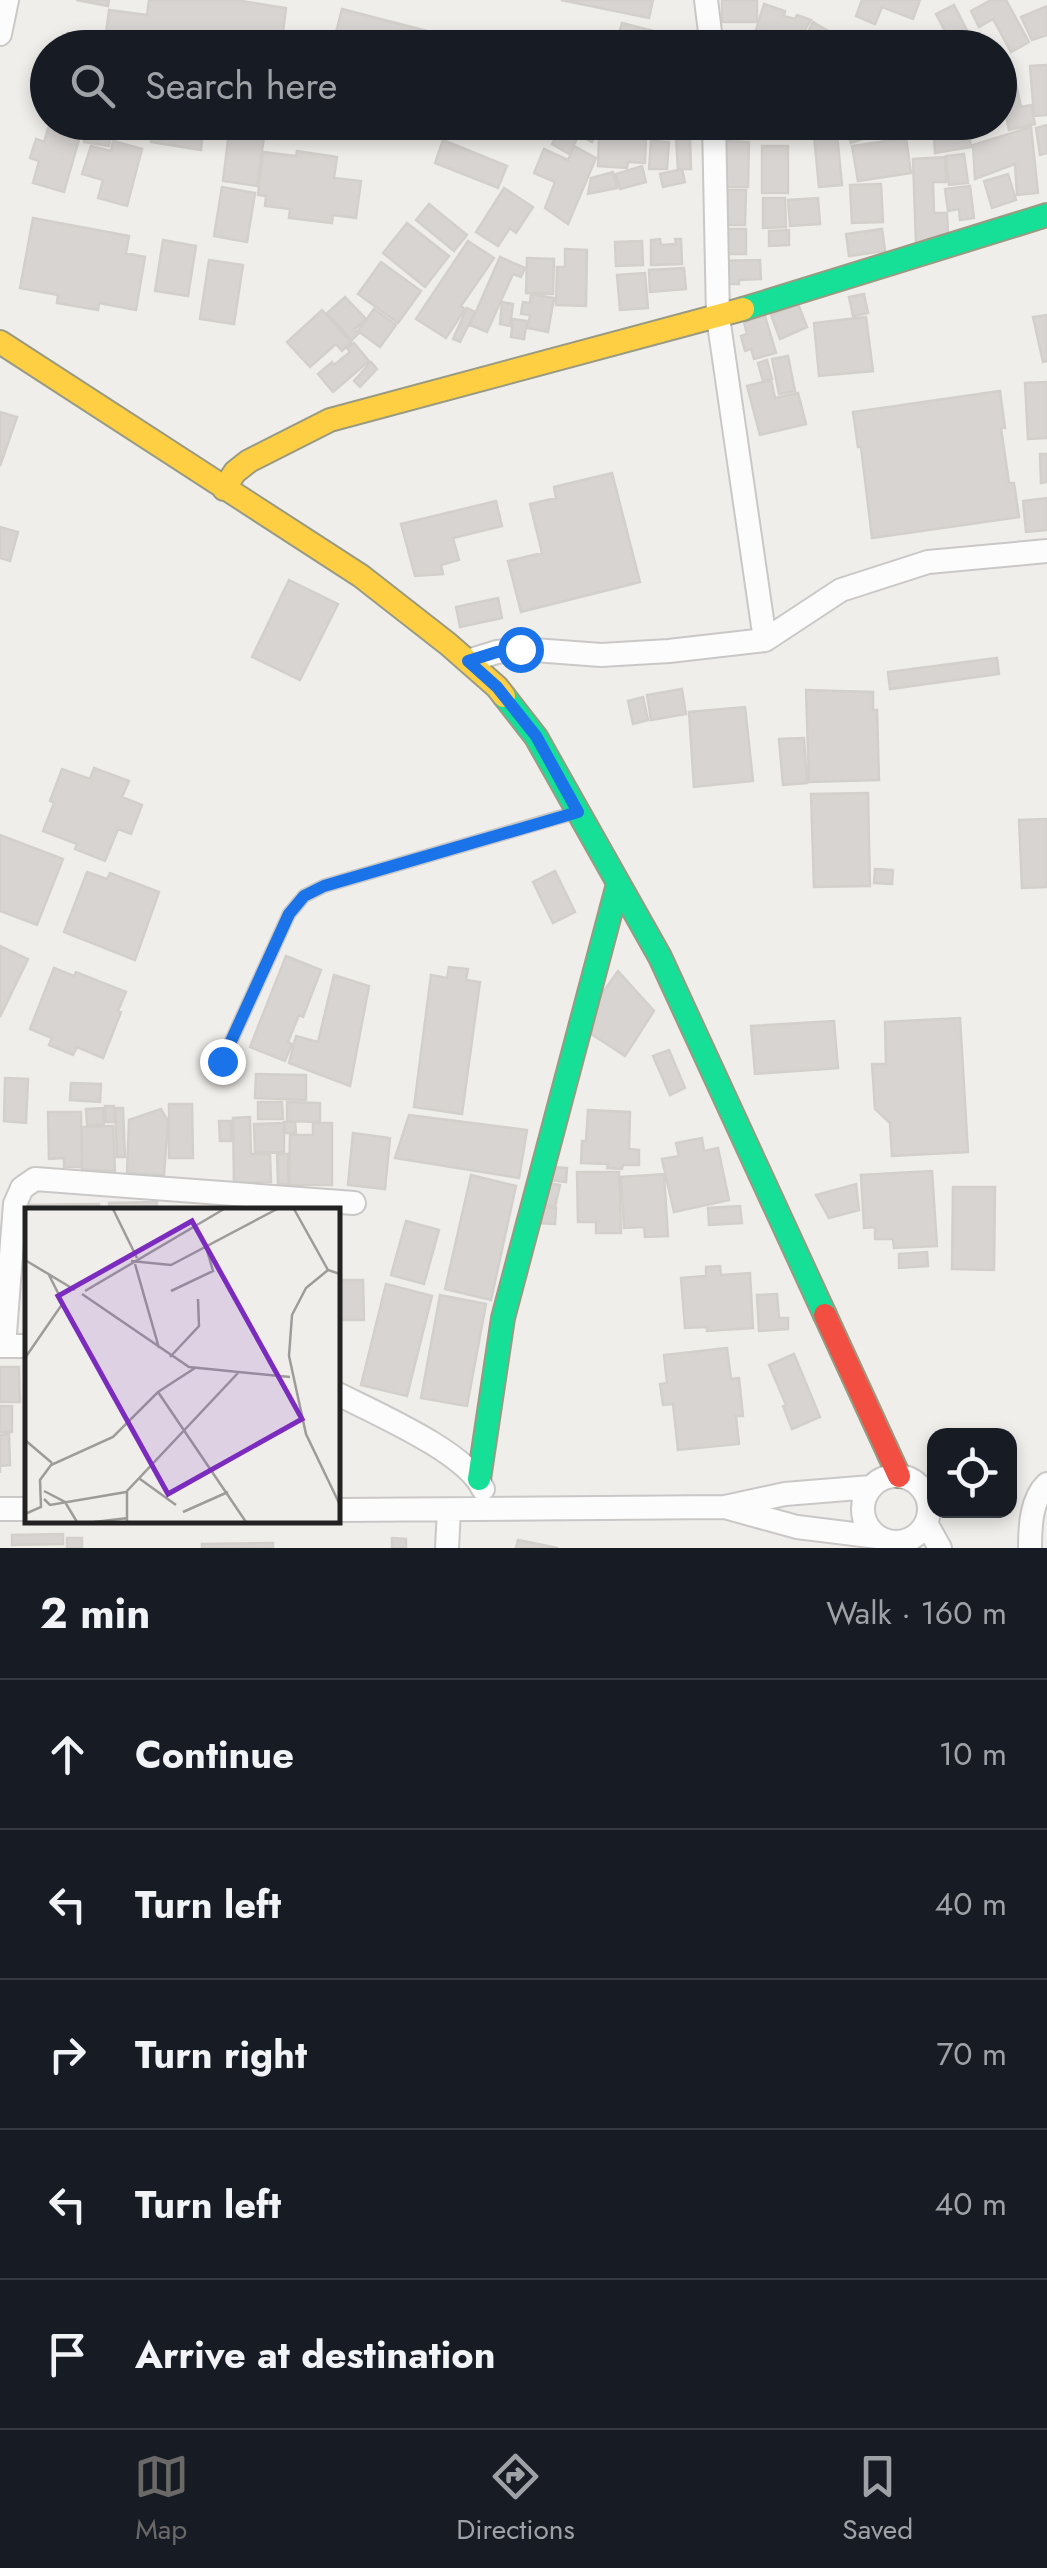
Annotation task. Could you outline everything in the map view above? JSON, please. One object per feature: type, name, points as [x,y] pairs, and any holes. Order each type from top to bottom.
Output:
[{"type":"street","points":[[0,34],[6,0]]},
{"type":"street","points":[[706,0],[710,30]]},
{"type":"street","points":[[714,140],[718,317],[765,640]]},
{"type":"street","points":[[224,489],[249,460],[330,420],[718,317],[1047,215]]},
{"type":"street","points":[[0,342],[362,576],[497,687],[536,736],[660,957],[900,1476]]},
{"type":"street","points":[[468,661],[520,649],[602,654],[670,652],[765,640],[841,590],[928,562],[1047,551]]},
{"type":"street","points":[[479,1479],[503,1318],[618,884]]},
{"type":"street","points":[[10,1346],[16,1204],[22,1188],[35,1179],[354,1203]]},
{"type":"street","points":[[340,1395],[409,1430],[456,1460],[479,1479],[493,1510]]},
{"type":"street","points":[[725,1507],[797,1527],[900,1542],[920,1532],[929,1513],[925,1492],[910,1479],[889,1476],[865,1497],[864,1519],[878,1537]]},
{"type":"street","points":[[1030,1548],[1032,1512],[1047,1484]]},
{"type":"street","points":[[340,1510],[725,1507],[785,1494],[871,1488]]},
{"type":"street","points":[[447,1548],[449,1510]]},
{"type":"street","points":[[926,1522],[940,1548]]},
{"type":"lane","points":[[222,1061],[289,914],[304,896],[324,886],[578,812]]},
{"type":"building","points":[[76,0],[109,0],[108,6]]},
{"type":"building","points":[[149,0],[235,0],[286,8],[283,30],[106,30],[109,10],[147,15]]},
{"type":"building","points":[[561,0],[653,0],[649,18]]},
{"type":"building","points":[[722,0],[757,0],[757,22],[722,22]]},
{"type":"building","points":[[862,0],[920,0],[913,19],[882,7],[875,24],[856,16]]},
{"type":"building","points":[[991,0],[1006,0],[1029,42],[1017,49],[1017,30],[999,30],[993,19],[979,27],[971,11]]},
{"type":"building","points":[[764,4],[785,11],[784,16],[811,20],[805,30],[756,30]]},
{"type":"building","points":[[954,5],[967,30],[944,30],[936,14]]},
{"type":"building","points":[[1047,6],[1047,35],[1032,40],[1021,17]]},
{"type":"building","points":[[342,9],[423,30],[337,30]]},
{"type":"building","points":[[813,22],[827,30],[809,30]]},
{"type":"building","points":[[622,23],[649,30],[620,30]]},
{"type":"building","points":[[1047,65],[1047,115],[1034,116],[1030,66]]},
{"type":"building","points":[[1017,89],[1021,107],[1031,105],[1035,124],[1017,128]]},
{"type":"building","points":[[1047,125],[1047,153],[1040,155],[1036,128]]},
{"type":"building","points":[[1031,127],[1038,193],[1017,195],[1015,164],[975,179],[973,145],[989,140],[1017,140],[1017,131]]},
{"type":"building","points":[[36,140],[79,140],[64,192],[33,183],[39,161],[30,158]]},
{"type":"building","points":[[84,140],[110,140],[109,146]]},
{"type":"building","points":[[151,140],[202,140],[201,150]]},
{"type":"building","points":[[228,140],[264,140],[257,186],[223,181]]},
{"type":"building","points":[[443,140],[507,166],[498,188],[435,163]]},
{"type":"building","points":[[554,140],[576,140],[569,154],[552,144]]},
{"type":"building","points":[[599,140],[646,140],[645,163],[628,162],[627,168],[598,166]]},
{"type":"building","points":[[676,140],[690,140],[691,169],[678,169]]},
{"type":"building","points":[[814,140],[838,140],[842,185],[819,187]]},
{"type":"building","points":[[906,140],[911,173],[858,181],[852,146]]},
{"type":"building","points":[[934,140],[970,140],[971,147],[935,153]]},
{"type":"building","points":[[113,141],[142,149],[127,206],[98,198],[103,180],[82,174],[91,146],[111,151]]},
{"type":"building","points":[[651,141],[669,142],[667,169],[649,169]]},
{"type":"building","points":[[723,141],[749,142],[748,187],[723,187]]},
{"type":"building","points":[[574,146],[596,158],[568,224],[545,208],[555,182],[534,173],[544,149],[568,160]]},
{"type":"building","points":[[762,146],[788,146],[788,193],[762,193]]},
{"type":"building","points":[[297,151],[337,157],[334,178],[361,181],[356,218],[333,215],[332,223],[289,218],[290,209],[265,206],[266,196],[258,195],[263,152],[296,156]]},
{"type":"building","points":[[964,154],[968,183],[949,185],[946,156]]},
{"type":"building","points":[[945,157],[946,182],[933,182],[934,213],[947,213],[948,233],[916,244],[913,159]]},
{"type":"building","points":[[642,166],[646,182],[620,189],[616,174]]},
{"type":"building","points":[[682,169],[685,182],[663,187],[660,174]]},
{"type":"building","points":[[613,172],[617,188],[588,194],[591,178]]},
{"type":"building","points":[[1008,174],[1016,200],[992,208],[984,181]]},
{"type":"building","points":[[881,184],[883,222],[852,223],[850,185]]},
{"type":"building","points":[[970,186],[974,218],[960,220],[959,209],[948,211],[945,189]]},
{"type":"building","points":[[222,187],[255,193],[247,242],[214,236]]},
{"type":"building","points":[[504,188],[533,207],[516,233],[510,228],[498,246],[476,232]]},
{"type":"building","points":[[722,190],[746,190],[745,225],[721,225]]},
{"type":"building","points":[[763,198],[785,198],[786,227],[763,228]]},
{"type":"building","points":[[818,198],[820,224],[790,226],[788,200]]},
{"type":"building","points":[[429,204],[467,235],[454,251],[416,220]]},
{"type":"building","points":[[33,218],[129,236],[126,253],[145,257],[136,310],[99,303],[98,310],[57,303],[58,295],[20,288]]},
{"type":"building","points":[[407,223],[449,256],[425,287],[383,253]]},
{"type":"building","points":[[719,229],[746,229],[746,254],[719,254]]},
{"type":"building","points":[[882,229],[885,251],[849,256],[846,234]]},
{"type":"building","points":[[789,230],[789,245],[769,246],[769,231]]},
{"type":"building","points":[[660,239],[661,245],[676,244],[675,239],[681,239],[682,264],[651,265],[651,240]]},
{"type":"building","points":[[163,240],[196,246],[188,296],[155,291]]},
{"type":"building","points":[[468,241],[494,258],[461,306],[465,309],[446,338],[416,319]]},
{"type":"building","points":[[642,241],[643,265],[616,266],[615,242]]},
{"type":"building","points":[[565,249],[587,250],[586,306],[556,305],[557,267],[565,267]]},
{"type":"building","points":[[500,257],[525,268],[521,277],[513,274],[487,332],[470,325]]},
{"type":"building","points":[[527,258],[554,259],[553,294],[526,293]]},
{"type":"building","points":[[209,260],[243,265],[234,324],[200,319]]},
{"type":"building","points":[[760,260],[761,279],[719,284],[718,261]]},
{"type":"building","points":[[381,262],[421,291],[398,323],[358,294]]},
{"type":"building","points":[[684,268],[686,289],[650,292],[649,270]]},
{"type":"building","points":[[645,273],[648,308],[620,310],[617,275]]},
{"type":"building","points":[[531,294],[554,298],[548,332],[528,328],[530,315],[521,314],[523,302],[530,303]]},
{"type":"building","points":[[864,294],[868,313],[853,316],[849,297]]},
{"type":"building","points":[[345,297],[366,319],[355,329],[359,333],[352,340],[327,313]]},
{"type":"building","points":[[502,302],[513,304],[510,326],[500,324]]},
{"type":"building","points":[[798,304],[807,327],[780,339],[771,315]]},
{"type":"building","points":[[467,308],[475,312],[460,342],[453,339]]},
{"type":"building","points":[[374,309],[396,325],[380,347],[358,331]]},
{"type":"building","points":[[322,310],[351,342],[342,351],[336,344],[310,367],[287,342]]},
{"type":"building","points":[[1047,315],[1047,361],[1043,362],[1033,317]]},
{"type":"building","points":[[765,316],[776,353],[754,359],[751,349],[745,351],[741,336],[747,334],[744,322]]},
{"type":"building","points":[[866,317],[873,371],[819,376],[814,323]]},
{"type":"building","points":[[513,319],[527,321],[524,339],[511,337]]},
{"type":"building","points":[[354,343],[369,361],[333,392],[318,374],[350,352],[347,348]]},
{"type":"building","points":[[788,356],[795,391],[779,394],[772,359]]},
{"type":"building","points":[[767,360],[772,379],[763,381],[758,363]]},
{"type":"building","points":[[371,362],[377,369],[360,387],[354,381]]},
{"type":"building","points":[[771,380],[775,398],[798,393],[806,424],[760,435],[747,386]]},
{"type":"building","points":[[1047,382],[1047,438],[1028,439],[1025,383]]},
{"type":"building","points":[[1000,391],[1009,483],[1014,483],[1019,517],[872,538],[853,412]]},
{"type":"building","points":[[0,412],[17,417],[0,466]]},
{"type":"building","points":[[1040,454],[1047,454],[1047,482],[1041,483]]},
{"type":"building","points":[[612,473],[640,582],[521,612],[508,561],[542,553],[530,504],[556,498],[554,487]]},
{"type":"building","points":[[1047,498],[1047,530],[1026,532],[1023,501]]},
{"type":"building","points":[[496,501],[502,526],[453,538],[459,560],[441,565],[443,574],[415,576],[401,524]]},
{"type":"building","points":[[0,527],[18,532],[10,561],[0,558]]},
{"type":"building","points":[[289,580],[338,604],[300,680],[252,657]]},
{"type":"building","points":[[498,598],[502,618],[460,627],[456,607]]},
{"type":"building","points":[[997,658],[999,674],[890,689],[888,672]]},
{"type":"building","points":[[682,689],[686,714],[651,720],[647,695]]},
{"type":"building","points":[[806,690],[873,692],[879,780],[809,782]]},
{"type":"building","points":[[643,697],[648,720],[633,724],[628,701]]},
{"type":"building","points":[[745,707],[753,781],[694,787],[689,712]]},
{"type":"building","points":[[804,738],[807,783],[783,785],[779,739]]},
{"type":"building","points":[[94,768],[129,781],[122,797],[142,805],[131,834],[118,829],[105,861],[75,849],[77,844],[43,831],[62,769],[90,779]]},
{"type":"building","points":[[868,793],[870,886],[814,887],[811,794]]},
{"type":"building","points":[[1047,819],[1047,887],[1022,888],[1019,820]]},
{"type":"building","points":[[0,835],[63,859],[37,925],[0,911]]},
{"type":"building","points":[[875,869],[893,870],[892,884],[874,883]]},
{"type":"building","points":[[555,871],[575,912],[553,923],[533,882]]},
{"type":"building","points":[[87,872],[107,879],[110,873],[159,892],[135,960],[64,932]]},
{"type":"building","points":[[0,946],[28,959],[0,1017]]},
{"type":"building","points":[[286,956],[321,970],[303,1017],[299,1015],[288,1042],[292,1044],[285,1061],[250,1047]]},
{"type":"building","points":[[449,967],[468,969],[466,980],[480,982],[462,1114],[414,1107],[431,975],[447,978]]},
{"type":"building","points":[[54,968],[74,976],[76,972],[126,992],[103,1058],[77,1047],[73,1055],[49,1045],[52,1038],[30,1029]]},
{"type":"building","points":[[618,971],[654,1011],[625,1056],[579,1026]]},
{"type":"building","points":[[334,975],[369,986],[350,1086],[289,1063],[296,1036],[318,1042]]},
{"type":"building","points":[[960,1018],[968,1152],[892,1156],[890,1123],[875,1109],[872,1064],[886,1064],[885,1022]]},
{"type":"building","points":[[834,1021],[838,1068],[755,1074],[751,1026]]},
{"type":"building","points":[[669,1050],[685,1088],[670,1095],[653,1056]]},
{"type":"building","points":[[256,1074],[306,1075],[306,1100],[255,1098]]},
{"type":"building","points":[[5,1078],[28,1079],[26,1123],[4,1121]]},
{"type":"building","points":[[71,1083],[101,1084],[100,1102],[70,1100]]},
{"type":"building","points":[[258,1102],[282,1102],[283,1119],[258,1119]]},
{"type":"building","points":[[287,1102],[320,1103],[320,1122],[287,1121]]},
{"type":"building","points":[[169,1104],[192,1104],[193,1158],[169,1158]]},
{"type":"building","points":[[105,1106],[114,1106],[115,1122],[106,1122]]},
{"type":"building","points":[[103,1108],[104,1124],[87,1125],[86,1109]]},
{"type":"building","points":[[115,1108],[123,1108],[125,1157],[117,1157]]},
{"type":"building","points":[[161,1109],[168,1121],[164,1175],[127,1173],[129,1120]]},
{"type":"building","points":[[588,1110],[630,1112],[629,1149],[639,1150],[639,1165],[623,1165],[622,1169],[581,1163]]},
{"type":"building","points":[[48,1112],[81,1112],[82,1167],[64,1167],[64,1158],[49,1159]]},
{"type":"building","points":[[409,1115],[527,1130],[519,1178],[395,1158]]},
{"type":"building","points":[[250,1117],[251,1154],[270,1154],[271,1182],[234,1183],[233,1118]]},
{"type":"building","points":[[219,1121],[231,1121],[231,1141],[220,1141]]},
{"type":"building","points":[[284,1122],[295,1122],[296,1133],[285,1133]]},
{"type":"building","points":[[284,1123],[284,1152],[255,1153],[254,1124]]},
{"type":"building","points":[[313,1123],[332,1123],[332,1185],[289,1185],[290,1135],[313,1135]]},
{"type":"building","points":[[113,1126],[115,1171],[82,1169],[82,1127]]},
{"type":"building","points":[[353,1133],[390,1138],[385,1189],[348,1185]]},
{"type":"building","points":[[702,1138],[704,1151],[718,1148],[729,1200],[674,1212],[662,1159],[679,1156],[676,1143]]},
{"type":"building","points":[[277,1154],[288,1154],[288,1184],[278,1184]]},
{"type":"building","points":[[550,1167],[567,1168],[566,1182],[549,1180]]},
{"type":"building","points":[[932,1171],[937,1246],[894,1248],[893,1239],[875,1239],[875,1227],[864,1228],[861,1175]]},
{"type":"building","points":[[577,1172],[619,1172],[621,1233],[596,1233],[596,1222],[578,1222]]},
{"type":"building","points":[[664,1174],[668,1236],[645,1237],[644,1227],[624,1228],[621,1177]]},
{"type":"building","points":[[471,1175],[516,1186],[491,1300],[445,1289]]},
{"type":"building","points":[[543,1182],[560,1185],[555,1207],[540,1203]]},
{"type":"building","points":[[856,1184],[859,1210],[829,1218],[816,1195]]},
{"type":"building","points":[[953,1187],[995,1187],[994,1270],[952,1269]]},
{"type":"building","points":[[157,1202],[157,1208],[110,1208],[109,1203]]},
{"type":"building","points":[[99,1204],[99,1208],[25,1208]]},
{"type":"building","points":[[740,1206],[742,1223],[709,1225],[708,1208]]},
{"type":"building","points":[[536,1207],[556,1208],[555,1224],[535,1223]]},
{"type":"building","points":[[406,1221],[439,1230],[424,1284],[391,1275]]},
{"type":"building","points":[[927,1252],[928,1266],[899,1268],[899,1254]]},
{"type":"building","points":[[720,1266],[721,1275],[750,1273],[753,1328],[685,1328],[681,1278],[706,1276],[706,1267]]},
{"type":"building","points":[[340,1280],[363,1280],[364,1320],[340,1320]]},
{"type":"building","points":[[386,1284],[432,1296],[407,1396],[361,1385]]},
{"type":"building","points":[[777,1294],[779,1318],[788,1318],[788,1329],[759,1331],[757,1295]]},
{"type":"building","points":[[440,1295],[486,1304],[467,1406],[421,1398]]},
{"type":"building","points":[[727,1348],[731,1379],[739,1378],[743,1416],[736,1416],[739,1444],[678,1450],[673,1404],[663,1405],[660,1384],[667,1383],[664,1355]]},
{"type":"building","points":[[794,1354],[820,1417],[792,1429],[769,1365]]},
{"type":"building","points":[[0,1367],[19,1367],[20,1402],[0,1402]]},
{"type":"building","points":[[0,1406],[12,1406],[12,1432],[0,1432]]},
{"type":"building","points":[[9,1434],[10,1465],[0,1466],[0,1435]]},
{"type":"building","points":[[63,1534],[63,1544],[12,1545],[12,1535]]},
{"type":"building","points":[[67,1538],[82,1538],[82,1548],[67,1548]]},
{"type":"building","points":[[392,1538],[406,1539],[406,1548],[392,1548]]},
{"type":"building","points":[[518,1540],[558,1548],[516,1548]]},
{"type":"building","points":[[273,1543],[273,1548],[202,1548],[202,1544]]},
{"type":"traffic: fast","points":[[743,309],[1047,215]]},
{"type":"traffic: fast","points":[[504,696],[536,737],[660,957],[825,1315]]},
{"type":"traffic: fast","points":[[479,1479],[503,1318],[618,884]]},
{"type":"traffic: slow","points":[[224,489],[235,472],[249,461],[330,420],[743,309]]},
{"type":"traffic: slow","points":[[0,342],[361,576],[448,644],[504,696]]},
{"type":"traffic: jam","points":[[825,1315],[899,1476]]},
{"type":"route","points":[[222,1061],[289,914],[304,896],[324,886],[578,812],[536,736],[497,687],[468,661],[520,649]]}]
